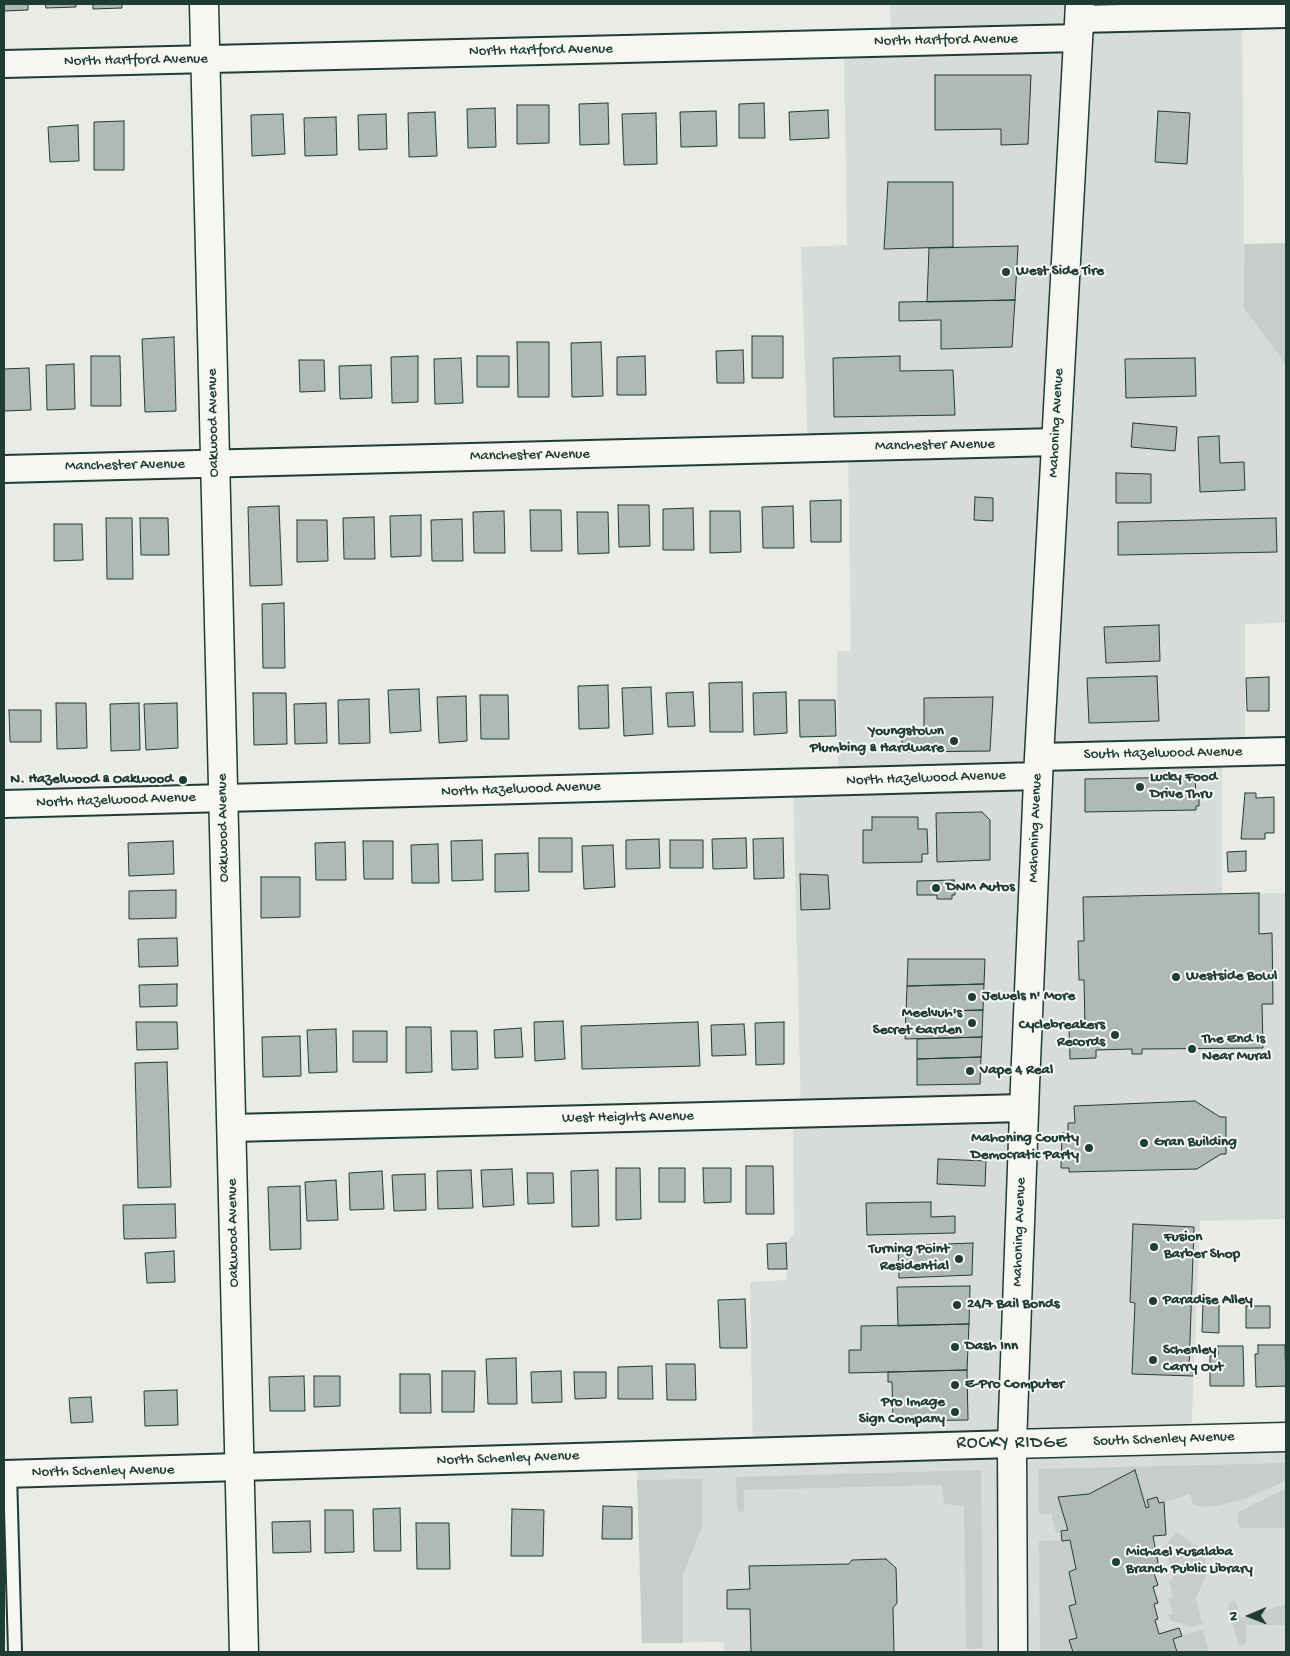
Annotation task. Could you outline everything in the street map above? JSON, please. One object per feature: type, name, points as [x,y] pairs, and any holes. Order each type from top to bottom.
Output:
[{"type":"street","name":"Oakwood Avenue","points":[[204,4],[244,1652]]},
{"type":"street","name":"North Hartford Avenue","points":[[4,64],[206,59],[1079,20],[1286,14]]},
{"type":"street","name":"Mahoning Avenue","points":[[1013,1652],[1012,1444],[1024,1108],[1039,767],[1079,20]]},
{"type":"street","name":"Manchester Avenue","points":[[4,468],[1056,442]]},
{"type":"street","name":"South Hazelwood Avenue","points":[[1039,767],[1286,752]]},
{"type":"street","name":"North Hazelwood Avenue","points":[[4,804],[224,798],[1039,767]]},
{"type":"street","name":"West Heights Avenue","points":[[232,1128],[1024,1108]]},
{"type":"street","name":"South Schenley Avenue","points":[[1012,1444],[1286,1437]]},
{"type":"street","name":"North Schenley Avenue","points":[[7,1474],[1012,1444]]},
{"type":"lane","points":[[7,1474],[15,1652]]},
{"type":"shaded area","points":[[890,4],[1242,4],[1244,309],[1286,365],[1286,623],[1245,624],[1245,752],[1222,753],[1222,894],[1286,893],[1286,1219],[1200,1221],[1191,1439],[1286,1437],[1286,1652],[724,1652],[724,1642],[642,1643],[637,1456],[753,1452],[750,1282],[787,1280],[786,1243],[794,1234],[793,1114],[801,1113],[793,782],[838,781],[837,651],[851,651],[848,448],[808,449],[801,247],[847,245],[844,43],[891,42]]},
{"type":"shaded area","points":[[1286,243],[1286,365],[1244,309],[1244,244]]},
{"type":"shaded area","points":[[1285,1463],[1286,1478],[1283,1482],[1245,1499],[1220,1505],[1205,1507],[1193,1504],[1190,1494],[1146,1508],[1135,1470],[1089,1494],[1058,1497],[1068,1530],[1056,1533],[1051,1514],[1039,1514],[1038,1469]]},
{"type":"shaded area","points":[[981,1470],[983,1648],[966,1649],[964,1506],[944,1504],[942,1485],[744,1490],[744,1511],[739,1513],[737,1507],[736,1477]]},
{"type":"shaded area","points":[[702,1479],[702,1527],[683,1575],[683,1643],[642,1643],[637,1480]]},
{"type":"shaded area","points":[[1282,1490],[1286,1490],[1286,1528],[1241,1528],[1238,1525],[1238,1512]]},
{"type":"shaded area","points":[[1176,1532],[1196,1545],[1203,1555],[1206,1566],[1205,1578],[1196,1598],[1202,1624],[1191,1627],[1170,1620],[1168,1615],[1173,1614],[1168,1598],[1173,1597],[1169,1581],[1173,1580],[1165,1546]]},
{"type":"shaded area","points":[[1070,1540],[1076,1569],[1069,1572],[1076,1604],[1075,1623],[1072,1624],[1077,1638],[1069,1641],[1073,1652],[1040,1652],[1039,1541]]},
{"type":"shaded area","points":[[1235,1600],[1241,1618],[1286,1604],[1286,1625],[1246,1625],[1246,1643],[1239,1646],[1228,1607],[1229,1603]]},
{"type":"shaded area","points":[[1203,1629],[1209,1652],[1177,1652],[1173,1639]]},
{"type":"building","points":[[4,4],[28,4],[28,10],[4,11]]},
{"type":"building","points":[[45,4],[76,4],[76,7],[46,8]]},
{"type":"building","points":[[93,4],[122,4],[122,8],[93,9]]},
{"type":"building","points":[[935,75],[1031,75],[1028,144],[1001,145],[1001,129],[935,130]]},
{"type":"building","points":[[608,103],[609,144],[580,145],[579,104]]},
{"type":"building","points":[[764,103],[765,138],[739,138],[739,104]]},
{"type":"building","points":[[517,105],[549,105],[549,143],[517,144]]},
{"type":"building","points":[[495,108],[496,147],[468,148],[467,109]]},
{"type":"building","points":[[828,110],[829,138],[790,140],[789,112]]},
{"type":"building","points":[[716,111],[717,146],[681,147],[680,112]]},
{"type":"building","points":[[1158,111],[1190,113],[1187,164],[1155,162]]},
{"type":"building","points":[[435,112],[437,156],[409,157],[408,113]]},
{"type":"building","points":[[656,113],[657,164],[624,165],[622,114]]},
{"type":"building","points":[[283,114],[285,154],[252,156],[251,115]]},
{"type":"building","points":[[386,114],[387,149],[359,150],[358,115]]},
{"type":"building","points":[[336,117],[337,155],[305,156],[304,118]]},
{"type":"building","points":[[124,121],[124,170],[94,170],[94,122]]},
{"type":"building","points":[[78,125],[79,161],[50,162],[48,127]]},
{"type":"building","points":[[888,182],[953,182],[953,247],[884,249]]},
{"type":"building","points":[[1018,246],[1015,300],[927,302],[929,248]]},
{"type":"building","points":[[1015,300],[1012,347],[941,349],[941,320],[899,321],[899,302]]},
{"type":"building","points":[[752,336],[783,336],[783,378],[752,378]]},
{"type":"building","points":[[174,337],[176,411],[145,412],[142,339]]},
{"type":"building","points":[[517,342],[549,342],[549,397],[518,397]]},
{"type":"building","points":[[601,342],[603,396],[572,397],[571,343]]},
{"type":"building","points":[[743,350],[744,383],[717,383],[716,351]]},
{"type":"building","points":[[91,356],[120,356],[121,406],[91,406]]},
{"type":"building","points":[[418,356],[418,402],[392,403],[391,357]]},
{"type":"building","points":[[477,356],[509,356],[509,387],[477,387]]},
{"type":"building","points":[[645,356],[646,395],[617,395],[617,357]]},
{"type":"building","points":[[900,356],[900,371],[953,370],[955,415],[834,417],[833,358]]},
{"type":"building","points":[[461,358],[463,403],[435,404],[434,359]]},
{"type":"building","points":[[1195,358],[1196,396],[1126,398],[1125,359]]},
{"type":"building","points":[[299,360],[324,360],[325,391],[300,392]]},
{"type":"building","points":[[74,364],[75,409],[47,410],[46,365]]},
{"type":"building","points":[[371,365],[372,398],[340,399],[339,366]]},
{"type":"building","points":[[29,368],[31,410],[4,411],[4,369]]},
{"type":"building","points":[[1133,423],[1177,427],[1175,451],[1131,447]]},
{"type":"building","points":[[1219,436],[1220,463],[1244,462],[1245,490],[1200,492],[1198,437]]},
{"type":"building","points":[[1116,473],[1151,474],[1151,503],[1116,503]]},
{"type":"building","points":[[975,497],[993,498],[993,521],[974,520]]},
{"type":"building","points":[[841,500],[841,542],[811,542],[810,501]]},
{"type":"building","points":[[618,505],[649,505],[650,546],[619,547]]},
{"type":"building","points":[[279,506],[282,585],[250,586],[248,507]]},
{"type":"building","points":[[793,506],[794,548],[763,548],[762,507]]},
{"type":"building","points":[[693,508],[694,550],[663,550],[663,509]]},
{"type":"building","points":[[530,510],[561,510],[562,551],[531,551]]},
{"type":"building","points":[[504,511],[505,553],[474,553],[473,512]]},
{"type":"building","points":[[710,511],[740,511],[741,552],[710,553]]},
{"type":"building","points":[[577,512],[608,512],[609,553],[578,554]]},
{"type":"building","points":[[421,515],[421,556],[391,557],[390,516]]},
{"type":"building","points":[[374,517],[375,559],[344,559],[343,518]]},
{"type":"building","points":[[106,518],[132,518],[133,579],[107,579]]},
{"type":"building","points":[[140,518],[168,518],[169,555],[141,555]]},
{"type":"building","points":[[1276,518],[1277,552],[1118,555],[1118,522]]},
{"type":"building","points":[[462,519],[463,561],[432,561],[431,520]]},
{"type":"building","points":[[297,520],[327,520],[328,561],[297,562]]},
{"type":"building","points":[[54,524],[82,524],[83,560],[54,561]]},
{"type":"building","points":[[284,603],[285,668],[263,668],[262,604]]},
{"type":"building","points":[[1159,625],[1160,661],[1106,663],[1104,627]]},
{"type":"building","points":[[1157,676],[1159,721],[1089,723],[1087,678]]},
{"type":"building","points":[[1269,677],[1269,711],[1247,711],[1246,678]]},
{"type":"building","points":[[742,682],[743,732],[710,732],[709,683]]},
{"type":"building","points":[[608,685],[609,728],[579,729],[578,686]]},
{"type":"building","points":[[651,687],[653,734],[624,736],[622,688]]},
{"type":"building","points":[[419,689],[421,731],[390,733],[388,690]]},
{"type":"building","points":[[693,692],[695,726],[668,727],[666,693]]},
{"type":"building","points":[[786,692],[787,733],[754,735],[753,693]]},
{"type":"building","points":[[253,693],[286,693],[287,744],[254,745]]},
{"type":"building","points":[[480,695],[508,695],[509,739],[481,739]]},
{"type":"building","points":[[466,696],[467,741],[439,743],[437,697]]},
{"type":"building","points":[[993,697],[990,751],[902,752],[902,731],[924,730],[924,698]]},
{"type":"building","points":[[369,699],[370,743],[339,744],[338,700]]},
{"type":"building","points":[[799,700],[835,700],[836,736],[800,737]]},
{"type":"building","points":[[56,703],[86,703],[87,748],[57,749]]},
{"type":"building","points":[[139,703],[140,750],[111,751],[110,704]]},
{"type":"building","points":[[177,703],[178,748],[146,750],[144,704]]},
{"type":"building","points":[[326,703],[327,743],[295,744],[294,704]]},
{"type":"building","points":[[9,710],[41,710],[41,742],[10,742]]},
{"type":"building","name":"Lucky Food Drive Thru","points":[[1195,777],[1196,796],[1199,796],[1199,806],[1196,806],[1196,810],[1085,812],[1085,779]]},
{"type":"building","points":[[1245,793],[1256,793],[1256,798],[1274,797],[1274,833],[1265,833],[1265,839],[1241,839]]},
{"type":"building","points":[[982,812],[990,820],[990,860],[937,862],[936,813]]},
{"type":"building","points":[[872,817],[918,817],[918,829],[927,829],[928,854],[922,854],[922,862],[863,863],[863,830],[872,830]]},
{"type":"building","points":[[539,838],[572,838],[572,872],[539,872]]},
{"type":"building","points":[[746,838],[747,868],[713,869],[712,839]]},
{"type":"building","points":[[783,838],[784,878],[754,879],[753,839]]},
{"type":"building","points":[[659,839],[660,868],[626,869],[626,840]]},
{"type":"building","points":[[482,840],[483,880],[452,881],[451,841]]},
{"type":"building","points":[[670,840],[703,840],[703,868],[670,868]]},
{"type":"building","points":[[173,841],[174,874],[129,876],[128,843]]},
{"type":"building","points":[[363,841],[393,841],[393,879],[364,879]]},
{"type":"building","points":[[345,842],[346,880],[316,880],[315,843]]},
{"type":"building","points":[[438,844],[439,883],[412,883],[411,845]]},
{"type":"building","points":[[613,845],[615,887],[584,889],[582,846]]},
{"type":"building","points":[[1246,851],[1246,871],[1228,872],[1227,852]]},
{"type":"building","points":[[528,853],[529,891],[495,892],[495,854]]},
{"type":"building","points":[[800,874],[828,875],[830,909],[801,910]]},
{"type":"building","points":[[261,877],[300,877],[300,917],[261,918]]},
{"type":"building","name":"DNM Autos","points":[[954,880],[955,895],[952,895],[952,899],[937,899],[937,895],[917,895],[917,881]]},
{"type":"building","points":[[176,890],[176,918],[129,919],[129,891]]},
{"type":"building","name":"Westside Bowl","points":[[1259,893],[1259,934],[1272,933],[1273,1004],[1262,1004],[1263,1048],[1142,1049],[1142,1054],[1132,1054],[1132,1049],[1096,1050],[1096,1058],[1070,1059],[1069,1027],[1085,1026],[1084,980],[1079,980],[1078,941],[1084,941],[1083,897]]},
{"type":"building","points":[[177,938],[178,966],[139,967],[138,939]]},
{"type":"building","points":[[908,959],[985,959],[984,984],[907,986]]},
{"type":"building","points":[[177,984],[177,1006],[140,1007],[139,985]]},
{"type":"building","points":[[984,984],[983,1010],[906,1012],[907,986]]},
{"type":"building","points":[[983,1010],[982,1037],[905,1039],[906,1012]]},
{"type":"building","points":[[563,1021],[565,1059],[535,1061],[534,1022]]},
{"type":"building","points":[[136,1022],[177,1022],[178,1049],[137,1050]]},
{"type":"building","points":[[698,1022],[700,1066],[582,1069],[581,1026]]},
{"type":"building","points":[[784,1022],[784,1064],[756,1065],[755,1023]]},
{"type":"building","points":[[744,1024],[746,1055],[712,1056],[711,1025]]},
{"type":"building","points":[[406,1027],[431,1027],[432,1072],[406,1073]]},
{"type":"building","points":[[521,1028],[523,1057],[495,1058],[494,1030]]},
{"type":"building","points":[[336,1029],[337,1072],[309,1073],[307,1030]]},
{"type":"building","points":[[353,1031],[387,1031],[387,1062],[353,1062]]},
{"type":"building","points":[[451,1031],[477,1031],[478,1069],[452,1070]]},
{"type":"building","points":[[300,1036],[301,1076],[263,1077],[262,1037]]},
{"type":"building","points":[[982,1037],[981,1057],[917,1059],[917,1039]]},
{"type":"building","points":[[981,1057],[980,1084],[917,1085],[917,1059]]},
{"type":"building","points":[[167,1062],[171,1187],[138,1188],[135,1063]]},
{"type":"building","name":"Gran Building","points":[[1195,1101],[1220,1117],[1226,1117],[1226,1154],[1221,1154],[1197,1169],[1069,1172],[1069,1168],[1061,1168],[1062,1133],[1068,1133],[1068,1123],[1075,1123],[1074,1106]]},
{"type":"building","points":[[938,1159],[986,1161],[985,1186],[937,1184]]},
{"type":"building","points":[[746,1166],[773,1166],[774,1214],[746,1214]]},
{"type":"building","points":[[616,1168],[640,1168],[641,1219],[616,1220]]},
{"type":"building","points":[[659,1168],[685,1168],[685,1202],[659,1202]]},
{"type":"building","points":[[703,1168],[731,1168],[731,1202],[704,1203]]},
{"type":"building","points":[[512,1169],[514,1205],[483,1207],[481,1170]]},
{"type":"building","points":[[471,1170],[473,1208],[438,1209],[437,1171]]},
{"type":"building","points":[[598,1170],[599,1226],[572,1227],[571,1171]]},
{"type":"building","points":[[382,1171],[384,1209],[350,1210],[349,1173]]},
{"type":"building","points":[[527,1173],[553,1173],[554,1203],[528,1204]]},
{"type":"building","points":[[425,1174],[426,1210],[394,1211],[392,1175]]},
{"type":"building","points":[[336,1180],[338,1220],[307,1221],[305,1182]]},
{"type":"building","points":[[300,1186],[301,1249],[270,1250],[268,1187]]},
{"type":"building","points":[[931,1202],[931,1217],[955,1216],[955,1233],[867,1235],[866,1203]]},
{"type":"building","points":[[175,1204],[176,1238],[124,1239],[123,1205]]},
{"type":"building","points":[[1133,1224],[1194,1227],[1189,1368],[1194,1369],[1193,1376],[1132,1374],[1135,1303],[1130,1302]]},
{"type":"building","points":[[786,1243],[787,1269],[768,1269],[767,1244]]},
{"type":"building","points":[[973,1243],[972,1275],[899,1278],[898,1246]]},
{"type":"building","points":[[174,1251],[175,1282],[147,1283],[145,1253]]},
{"type":"building","points":[[970,1286],[969,1324],[898,1326],[897,1287]]},
{"type":"building","points":[[745,1299],[747,1348],[720,1348],[718,1300]]},
{"type":"building","points":[[1203,1303],[1219,1304],[1219,1333],[1202,1332]]},
{"type":"building","points":[[1246,1306],[1270,1306],[1270,1328],[1246,1328]]},
{"type":"building","points":[[969,1324],[967,1370],[849,1373],[849,1350],[861,1350],[861,1326]]},
{"type":"building","points":[[1258,1345],[1285,1345],[1286,1386],[1256,1387],[1255,1354],[1258,1354]]},
{"type":"building","points":[[1218,1346],[1243,1346],[1244,1386],[1210,1386],[1210,1356],[1218,1355]]},
{"type":"building","points":[[516,1358],[517,1404],[488,1404],[486,1359]]},
{"type":"building","points":[[666,1364],[695,1364],[696,1400],[667,1400]]},
{"type":"building","points":[[652,1366],[653,1399],[618,1399],[618,1367]]},
{"type":"building","points":[[967,1370],[968,1420],[893,1421],[892,1382],[888,1382],[888,1372]]},
{"type":"building","points":[[442,1371],[475,1371],[474,1412],[442,1412]]},
{"type":"building","points":[[561,1371],[562,1402],[532,1403],[531,1372]]},
{"type":"building","points":[[574,1372],[606,1372],[606,1398],[575,1399]]},
{"type":"building","points":[[400,1374],[430,1374],[431,1413],[400,1413]]},
{"type":"building","points":[[304,1376],[305,1411],[270,1411],[269,1377]]},
{"type":"building","points":[[314,1376],[340,1376],[340,1406],[314,1407]]},
{"type":"building","points":[[177,1390],[178,1425],[145,1426],[144,1391]]},
{"type":"building","points":[[91,1397],[93,1422],[71,1423],[69,1398]]},
{"type":"building","name":"Michael Kusalaba Branch Public Library","points":[[1135,1470],[1146,1508],[1149,1507],[1147,1500],[1157,1497],[1159,1503],[1164,1502],[1166,1535],[1153,1536],[1159,1568],[1153,1570],[1158,1585],[1153,1587],[1158,1603],[1154,1604],[1158,1619],[1155,1620],[1159,1634],[1179,1628],[1182,1636],[1173,1639],[1177,1652],[1073,1652],[1069,1640],[1077,1638],[1069,1606],[1076,1604],[1069,1572],[1076,1569],[1070,1540],[1062,1541],[1061,1531],[1068,1530],[1058,1497],[1089,1494]]},
{"type":"building","points":[[603,1506],[632,1507],[632,1539],[602,1539]]},
{"type":"building","points":[[400,1508],[401,1551],[374,1551],[373,1509]]},
{"type":"building","points":[[512,1509],[544,1510],[543,1556],[511,1556]]},
{"type":"building","points":[[325,1510],[353,1510],[354,1552],[325,1553]]},
{"type":"building","points":[[310,1521],[311,1552],[273,1553],[272,1522]]},
{"type":"building","points":[[416,1523],[449,1523],[450,1569],[417,1569]]},
{"type":"building","points":[[886,1559],[896,1568],[897,1603],[893,1608],[894,1652],[751,1652],[750,1609],[727,1609],[727,1590],[750,1589],[749,1566],[849,1564],[852,1560]]},
{"type":"place","name":"West Side Tire","points":[[1006,272]]},
{"type":"place","name":"Youngstown Plumbing & Hardware","points":[[954,741]]},
{"type":"place","name":"N. Hazelwood & Oakwood","points":[[183,780]]},
{"type":"place","name":"Lucky Food Drive Thru","points":[[1140,787]]},
{"type":"place","name":"DNM Autos","points":[[936,888]]},
{"type":"place","name":"Westside Bowl","points":[[1176,977]]},
{"type":"place","name":"Jewels n' More","points":[[972,997]]},
{"type":"place","name":"Meelvuh's Secret Garden","points":[[972,1023]]},
{"type":"place","name":"Cyclebreakers Records","points":[[1115,1035]]},
{"type":"place","name":"The End Is Near Mural","points":[[1192,1049]]},
{"type":"place","name":"Vape 4 Real","points":[[970,1071]]},
{"type":"place","name":"Gran Building","points":[[1144,1143]]},
{"type":"place","name":"Mahoning County Democratic Party","points":[[1089,1148]]},
{"type":"place","name":"Fusion Barber Shop","points":[[1154,1247]]},
{"type":"place","name":"Turning Point Residential","points":[[959,1259]]},
{"type":"place","name":"Paradise Alley","points":[[1153,1301]]},
{"type":"place","name":"24/7 Bail Bonds","points":[[957,1305]]},
{"type":"place","name":"Dash Inn","points":[[955,1347]]},
{"type":"place","name":"Schenley Carry Out","points":[[1153,1360]]},
{"type":"place","name":"E-Pro Computer","points":[[955,1385]]},
{"type":"place","name":"Pro Image Sign Company","points":[[955,1412]]},
{"type":"place","name":"Michael Kusalaba Branch Public Library","points":[[1116,1562]]},
{"type":"district","name":"ROCKY RIDGE","points":[[1012,1444]]}]
